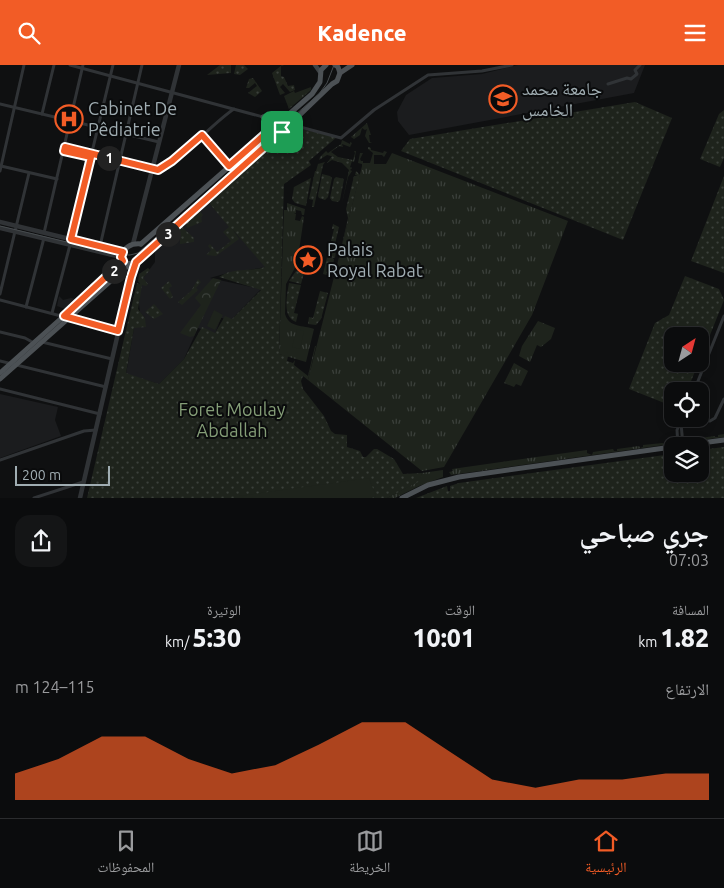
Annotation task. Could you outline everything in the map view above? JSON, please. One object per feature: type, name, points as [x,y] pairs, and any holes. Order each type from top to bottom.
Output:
[{"type":"main road","points":[[315,65],[326,83],[332,84]]},
{"type":"main road","points":[[66,317],[122,257],[312,94],[326,65]]},
{"type":"main road","points":[[334,65],[340,73]]},
{"type":"main road","points":[[0,373],[145,253],[337,81],[340,73],[352,65]]},
{"type":"main road","points":[[263,117],[272,128]]},
{"type":"main road","points":[[137,244],[145,247],[145,253]]},
{"type":"main road","points":[[122,257],[132,263]]},
{"type":"main road","points":[[0,379],[13,364]]},
{"type":"main road","points":[[709,443],[724,442]]},
{"type":"main road","points":[[709,445],[724,442]]},
{"type":"main road","points":[[402,498],[428,485],[459,477],[664,450]]},
{"type":"main road","points":[[409,498],[435,487],[466,479],[664,450]]},
{"type":"street","points":[[0,171],[24,65]]},
{"type":"street","points":[[42,114],[54,65]]},
{"type":"street","points":[[70,65],[341,138],[374,110],[425,76],[483,71],[512,65]]},
{"type":"street","points":[[52,313],[113,65]]},
{"type":"street","points":[[100,246],[142,65]]},
{"type":"street","points":[[137,244],[137,233],[155,170],[159,142],[179,65]]},
{"type":"street","points":[[608,84],[627,78],[631,79],[637,73],[636,70],[640,65]]},
{"type":"street","points":[[26,307],[83,67]]},
{"type":"street","points":[[0,104],[159,142]]},
{"type":"street","points":[[64,149],[155,170],[172,161],[234,109]]},
{"type":"street","points":[[202,135],[229,166]]},
{"type":"street","points":[[1,166],[57,179]]},
{"type":"street","points":[[0,294],[29,173]]},
{"type":"street","points":[[0,222],[15,228],[122,257]]},
{"type":"street","points":[[0,228],[15,228]]},
{"type":"street","points":[[71,242],[100,246],[122,257]]},
{"type":"street","points":[[80,498],[131,277],[132,263]]},
{"type":"street","points":[[0,300],[118,331]]},
{"type":"street","points":[[698,382],[724,315]]},
{"type":"street","points":[[0,331],[112,359]]},
{"type":"street","points":[[0,361],[106,387]]},
{"type":"street","points":[[0,389],[100,414]]},
{"type":"street","points":[[709,421],[713,420],[719,412],[724,399]]},
{"type":"street","points":[[0,461],[84,431],[96,430]]},
{"type":"street","points":[[34,498],[84,482]]},
{"type":"shaded area","name":"جامعة محمد الخامس","points":[[518,65],[645,65],[634,93],[409,135],[398,121],[397,112],[406,95],[432,78],[482,74]]},
{"type":"shaded area","points":[[209,203],[266,267],[210,278],[261,289],[232,319],[221,318],[215,334],[198,328],[184,359],[159,384],[126,374],[134,328],[145,318],[140,312],[140,284],[155,262],[155,252]]},
{"type":"shaded area","points":[[59,296],[63,300],[76,299],[65,309],[57,306]]},
{"type":"shaded area","points":[[0,394],[58,407],[55,420],[61,436],[0,458]]},
{"type":"green space","points":[[220,65],[231,65],[231,73],[207,75]]},
{"type":"green space","points":[[236,65],[244,65],[248,69],[240,75],[234,74]]},
{"type":"green space","points":[[282,65],[284,66],[281,66],[281,76],[284,77],[288,86],[294,85],[295,90],[290,92],[283,84],[280,87],[285,93],[280,95],[272,73]]},
{"type":"green space","points":[[253,78],[262,91],[255,97],[248,93],[257,86],[255,83],[246,88],[249,79]]},
{"type":"green space","points":[[311,87],[311,90],[289,109],[284,96],[294,91],[295,93]]},
{"type":"green space","points":[[635,102],[672,118],[623,240],[401,151],[410,139]]},
{"type":"green space","points":[[724,110],[724,158],[720,167],[700,159],[719,114]]},
{"type":"green space","points":[[367,123],[371,135],[369,135],[370,142],[372,143],[369,143],[365,136],[367,129],[362,128],[360,135],[354,139],[351,137]]},
{"type":"green space","name":"Foret Moulay Abdallah","points":[[293,127],[337,137],[309,161],[311,165],[284,184],[279,354],[288,356],[287,361],[293,363],[295,360],[294,365],[308,376],[316,346],[308,380],[303,376],[301,381],[303,389],[324,416],[331,431],[335,434],[347,435],[347,447],[360,451],[363,457],[377,449],[394,459],[403,474],[422,473],[420,481],[387,498],[87,498],[137,283],[140,284],[138,281],[139,274],[148,268],[150,270],[143,278],[148,284],[146,286],[142,285],[138,309],[145,318],[146,327],[134,328],[126,373],[159,384],[184,359],[202,327],[215,333],[225,316],[232,319],[261,290],[219,277],[230,272],[265,267],[232,229],[239,239],[216,256],[206,255],[211,250],[208,246],[210,244],[217,252],[231,241],[223,232],[229,227],[209,203]]},
{"type":"green space","points":[[342,140],[350,144],[350,142],[352,143],[350,147],[342,144],[343,147],[339,146],[331,152],[338,157],[353,160],[354,151],[356,151],[354,162],[327,155],[319,160],[326,151],[328,153],[341,144]]},
{"type":"green space","points":[[368,147],[371,150],[387,152],[384,157],[382,155],[374,155],[374,164],[386,164],[392,153],[568,221],[532,315],[444,467],[422,471],[308,380],[362,166],[362,164],[358,163],[360,153],[363,153],[360,159],[363,163],[370,163],[373,153]]},
{"type":"green space","points":[[332,156],[352,161],[350,167],[352,168],[350,170],[352,171],[348,177],[342,203],[349,170],[342,163],[332,160],[327,163]]},
{"type":"green space","points":[[325,162],[314,207],[312,207],[313,200],[309,199],[315,171],[318,164]]},
{"type":"green space","points":[[356,171],[360,175],[340,253],[348,218],[346,209],[354,176],[358,176],[355,175]]},
{"type":"green space","points":[[322,174],[332,178],[328,197],[325,200],[318,196]]},
{"type":"green space","points":[[724,176],[724,273],[691,261]]},
{"type":"green space","points":[[336,177],[344,179],[338,202],[332,201],[330,198]]},
{"type":"green space","points":[[311,178],[306,206],[295,203],[292,199],[294,187]]},
{"type":"green space","points":[[287,203],[305,209],[304,215],[302,215],[301,211],[296,210],[296,213],[294,213],[296,214],[295,220],[300,221],[302,216],[304,217],[297,264],[286,284],[285,314],[293,324],[314,329],[306,362],[279,354],[284,210],[287,210]]},
{"type":"green space","points":[[200,211],[203,215],[201,217],[202,222],[187,228],[186,223]]},
{"type":"green space","points":[[333,224],[339,227],[335,244],[339,245],[339,247],[330,245],[334,229],[332,229]]},
{"type":"green space","points":[[182,227],[194,238],[194,242],[180,244],[180,238],[173,239],[168,244],[165,241]]},
{"type":"green space","points":[[302,246],[310,247],[304,271],[297,269],[300,263]]},
{"type":"green space","points":[[329,249],[336,250],[335,258],[328,257],[334,259],[333,266],[326,265],[333,268],[331,276],[323,274]]},
{"type":"green space","points":[[296,271],[304,273],[301,284],[289,281]]},
{"type":"green space","points":[[685,276],[719,289],[724,300],[709,338],[709,327],[664,327],[664,373],[694,373],[691,382],[664,382],[664,403],[629,389],[655,323],[669,315]]},
{"type":"green space","points":[[213,278],[221,280],[194,336],[190,337],[180,333],[201,305],[195,298]]},
{"type":"green space","points":[[198,279],[201,282],[196,288],[198,290],[182,305],[178,302],[191,291]]},
{"type":"green space","points":[[169,281],[172,286],[169,288],[173,297],[170,299],[161,288]]},
{"type":"green space","points":[[289,283],[301,285],[294,313],[298,314],[296,322],[287,311]]},
{"type":"green space","points":[[320,291],[328,293],[321,319],[316,325],[308,324],[309,317],[313,318]]},
{"type":"green space","points":[[154,304],[163,314],[154,319],[145,312]]},
{"type":"green space","points":[[214,310],[223,315],[215,330],[207,326]]},
{"type":"green space","points":[[538,321],[555,328],[551,339],[541,347],[537,345],[530,362],[519,356],[522,346]]},
{"type":"green space","points":[[297,329],[304,331],[300,349],[292,347]]},
{"type":"green space","points":[[514,363],[528,371],[521,386],[516,384],[514,387],[504,383]]},
{"type":"green space","points":[[724,434],[724,437],[709,439],[708,437],[715,436],[718,437],[718,435]]},
{"type":"green space","points":[[663,443],[664,445],[451,475],[449,472],[453,471],[452,469],[587,450],[587,453],[592,455],[593,452],[613,449],[617,451],[617,449],[639,446],[640,448],[643,445]]},
{"type":"green space","points":[[724,447],[724,498],[416,498],[447,486],[448,491],[450,491],[450,486],[459,483],[664,455],[664,482],[709,482],[709,449]]},
{"type":"green space","points":[[443,470],[443,477],[395,498],[387,498],[419,481],[422,473]]},
{"type":"green space","points":[[369,478],[376,496],[372,498],[239,498],[239,496]]},
{"type":"tram line","points":[[0,226],[121,255],[138,253],[319,94],[327,83],[334,65]]},
{"type":"place","name":"جامعة محمد الخامس","points":[[503,99]]},
{"type":"place","name":"Cabinet De Pêdiatrie","points":[[69,119]]},
{"type":"place","name":"Palais Royal Rabat","points":[[308,260]]},
{"type":"route","points":[[280,121],[290,124],[282,132],[136,262],[118,331],[64,316],[116,270],[123,261],[121,257],[123,252],[71,239],[91,157],[64,151],[65,147],[158,170],[172,161],[202,135],[229,166],[280,121]]}]
